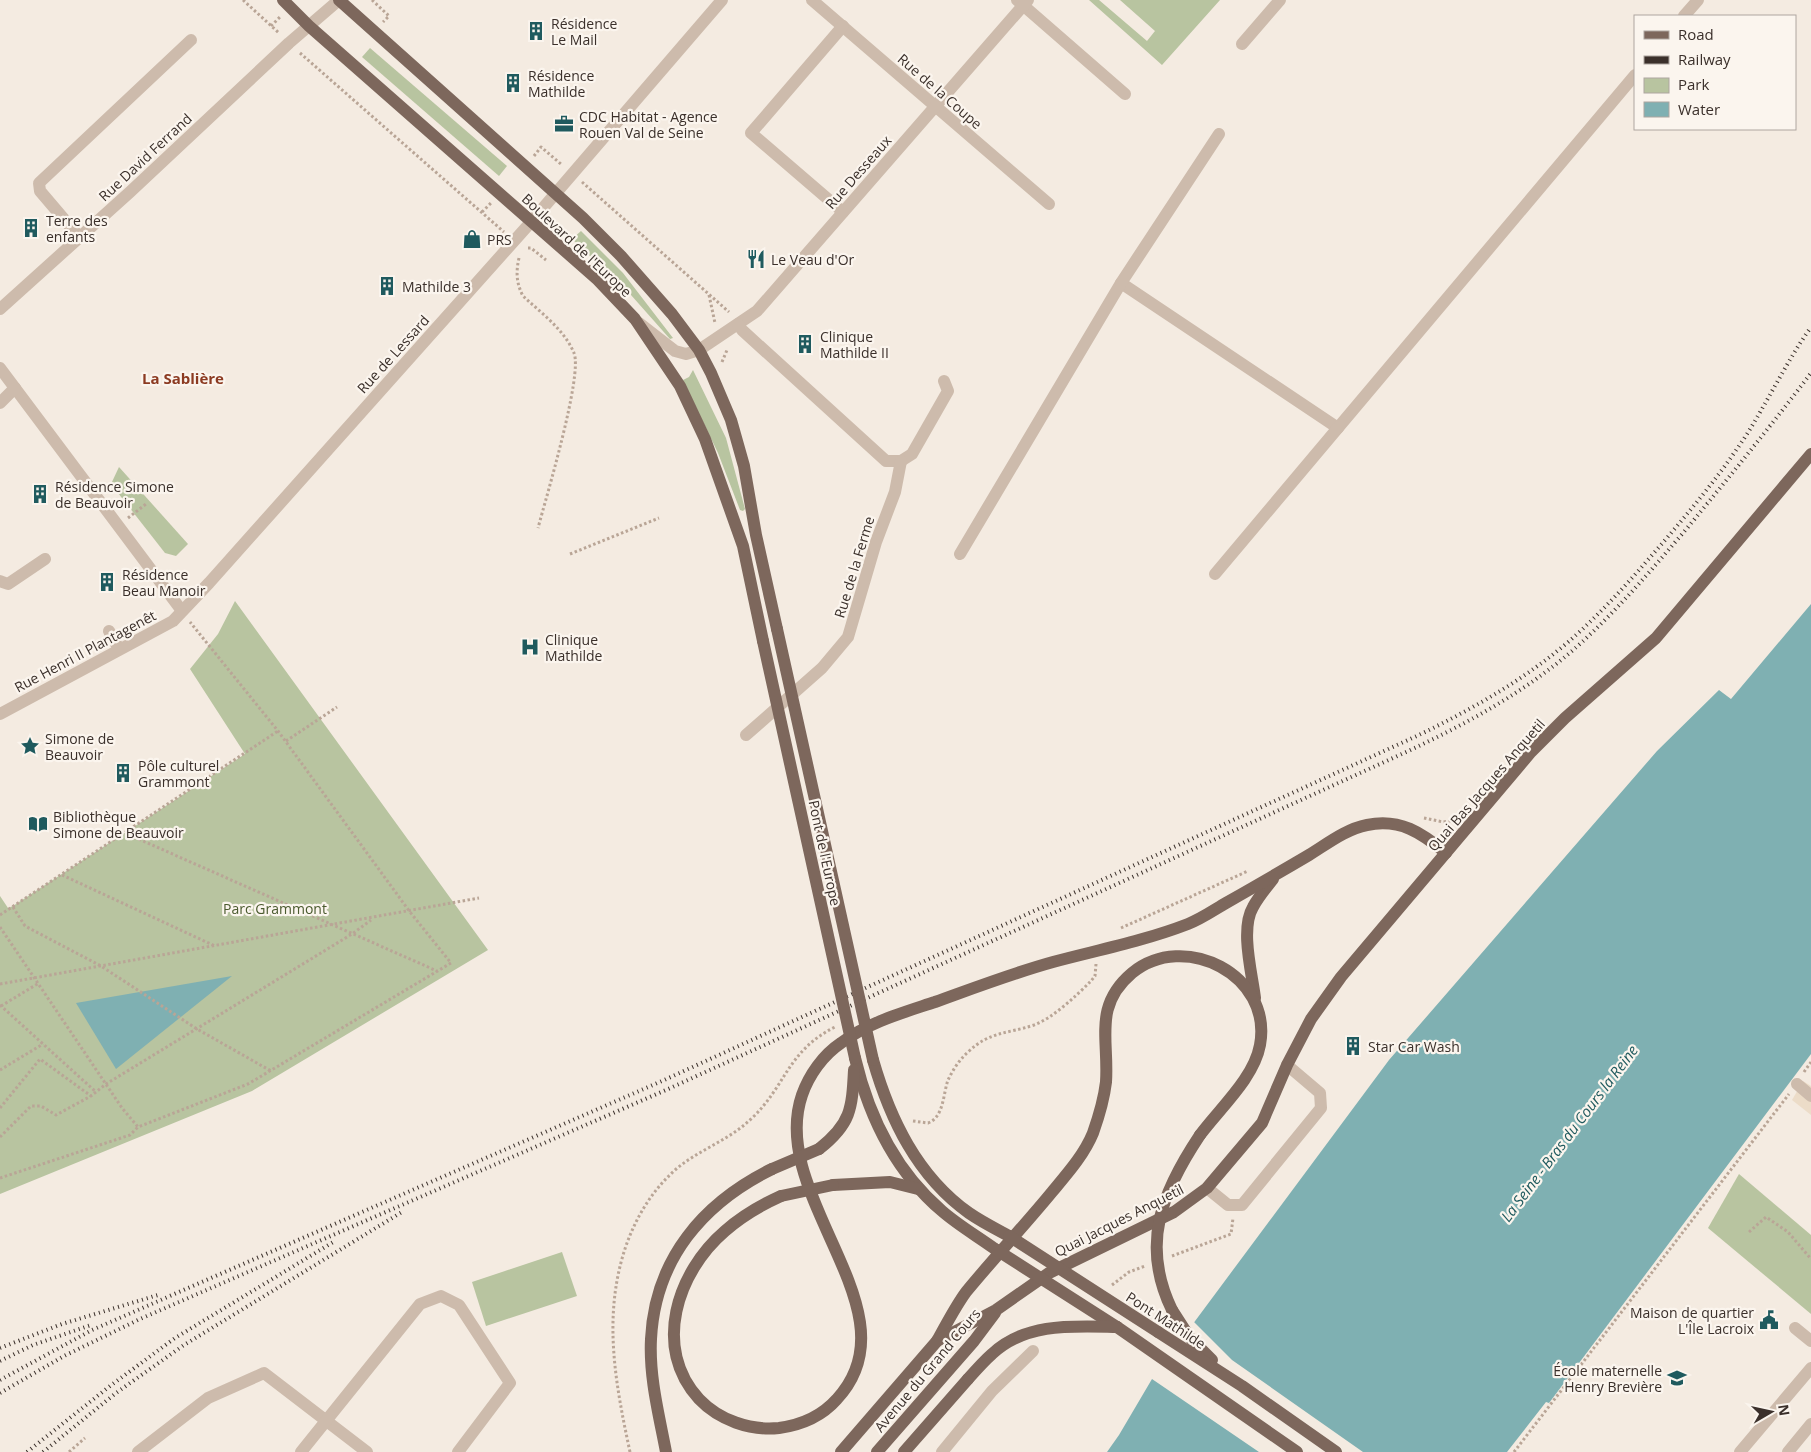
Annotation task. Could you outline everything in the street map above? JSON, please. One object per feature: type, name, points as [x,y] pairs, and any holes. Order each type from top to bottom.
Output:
[{"type":"main road","name":"Boulevard de l'Europe","points":[[283,0],[309,26],[598,280],[635,320],[680,386],[705,439],[743,546],[763,641]]},
{"type":"main road","name":"Boulevard de l'Europe","points":[[339,0],[556,194],[621,256],[672,314],[699,350],[731,420],[744,466],[756,535],[776,629]]},
{"type":"main road","name":"Quai Bas Jacques Anquetil","points":[[1287,1065],[1311,1019],[1341,977],[1531,752],[1565,718],[1656,638],[1811,454]]},
{"type":"main road","name":"Pont de l'Europe","points":[[776,629],[873,1060],[888,1109],[907,1144],[944,1193],[977,1218]]},
{"type":"main road","name":"Pont de l'Europe","points":[[666,1452],[652,1372],[651,1340],[654,1311],[673,1257],[706,1214],[735,1189],[772,1169],[819,1149],[834,1136],[848,1116],[854,1098],[855,1058],[763,641]]},
{"type":"main road","points":[[918,1188],[890,1182],[833,1185],[781,1196],[744,1216],[708,1248],[680,1296],[674,1318],[672,1340],[675,1358],[682,1377],[705,1406],[734,1423],[770,1429],[806,1422],[835,1401],[856,1370],[862,1332],[856,1299],[816,1209],[796,1138],[798,1114],[803,1094],[813,1072],[837,1045],[858,1031],[888,1018],[1050,963],[1145,938],[1190,923],[1353,828],[1384,823],[1408,827],[1420,832],[1446,853]]},
{"type":"main road","points":[[1242,1386],[1190,1338],[1164,1292],[1158,1272],[1157,1233],[1161,1211],[1178,1170],[1200,1135],[1248,1076],[1255,1061],[1261,1032],[1248,949],[1247,922],[1252,908],[1275,875]]},
{"type":"main road","points":[[937,1341],[965,1294],[1056,1188],[1076,1162],[1092,1135],[1101,1108],[1106,1081],[1105,1016],[1111,999],[1123,981],[1150,962],[1164,957],[1185,955],[1213,962],[1238,978],[1256,1006]]},
{"type":"main road","name":"Quai Jacques Anquetil","points":[[996,1310],[1049,1273],[1174,1212],[1207,1188],[1262,1123],[1287,1065]]},
{"type":"main road","points":[[856,1075],[888,1149],[918,1188],[941,1211],[1117,1327],[1297,1452]]},
{"type":"main road","name":"Pont Mathilde","points":[[977,1218],[1009,1236],[1242,1386],[1336,1452]]},
{"type":"main road","name":"Avenue du Grand Cours","points":[[841,1452],[937,1341],[996,1310]]},
{"type":"main road","name":"Avenue du Grand Cours","points":[[877,1452],[974,1341],[996,1310]]},
{"type":"main road","points":[[904,1452],[993,1353],[1013,1339],[1038,1330],[1078,1326],[1117,1327]]},
{"type":"street","name":"Rue David Ferrand","points":[[0,309],[339,0]]},
{"type":"street","name":"Rue de Lessard","points":[[182,611],[532,222],[722,0]]},
{"type":"street","name":"Rue de la Coupe","points":[[812,0],[1049,204]]},
{"type":"street","points":[[1242,44],[1280,0]]},
{"type":"street","points":[[1685,15],[1698,0]]},
{"type":"street","points":[[1022,2],[1125,94]]},
{"type":"street","name":"Rue Desseaux","points":[[699,350],[757,311],[935,106],[1022,2]]},
{"type":"street","points":[[843,26],[752,133],[843,212]]},
{"type":"street","points":[[80,238],[40,191],[39,183],[191,40]]},
{"type":"street","points":[[1215,574],[1634,76]]},
{"type":"street","points":[[960,554],[1121,283],[1219,134]]},
{"type":"street","points":[[1121,283],[1338,428]]},
{"type":"street","points":[[635,320],[675,351],[686,354],[699,350]]},
{"type":"street","points":[[738,324],[742,330],[886,461],[901,461],[912,454],[948,391],[944,381]]},
{"type":"street","points":[[0,368],[182,611]]},
{"type":"street","points":[[0,403],[16,388]]},
{"type":"street","name":"Rue de la Ferme","points":[[746,735],[822,668],[848,637],[876,542],[895,492],[901,461]]},
{"type":"street","points":[[0,581],[8,584],[46,559]]},
{"type":"street","name":"Rue Henri II Plantagenêt","points":[[0,714],[173,621],[182,611]]},
{"type":"street","points":[[109,631],[119,649]]},
{"type":"street","points":[[1207,1188],[1228,1205],[1242,1205],[1321,1108],[1320,1093],[1287,1065]]},
{"type":"street","points":[[1797,1084],[1811,1096]]},
{"type":"street","points":[[302,1452],[420,1304],[441,1296],[458,1305],[510,1383],[458,1452]]},
{"type":"street","points":[[1794,1328],[1811,1341]]},
{"type":"street","points":[[942,1452],[992,1391],[1033,1351]]},
{"type":"street","points":[[1740,1452],[1811,1368]]},
{"type":"street","points":[[138,1452],[208,1398],[264,1373],[367,1452]]},
{"type":"street","points":[[1788,1452],[1811,1424]]},
{"type":"path","points":[[243,0],[284,38]]},
{"type":"path","points":[[372,0],[389,16]]},
{"type":"path","points":[[271,26],[283,14]]},
{"type":"path","points":[[296,49],[509,236]]},
{"type":"path","points":[[329,78],[335,72]]},
{"type":"path","points":[[599,198],[709,294],[732,315],[738,324]]},
{"type":"path","points":[[482,212],[491,203]]},
{"type":"path","points":[[524,250],[531,248],[546,260]]},
{"type":"path","points":[[520,254],[516,273],[523,296],[560,331],[574,353],[576,369],[573,390],[538,528]]},
{"type":"path","points":[[709,294],[716,327]]},
{"type":"path","points":[[118,525],[146,504]]},
{"type":"path","points":[[570,554],[659,518]]},
{"type":"path","points":[[0,1178],[130,1135],[138,1127],[248,1084],[451,963],[410,912],[286,741],[182,611]]},
{"type":"path","points":[[286,741],[338,706]]},
{"type":"path","points":[[0,915],[278,731]]},
{"type":"path","points":[[125,833],[437,971]]},
{"type":"path","points":[[62,874],[215,946]]},
{"type":"path","points":[[0,984],[372,919],[479,898]]},
{"type":"path","points":[[13,906],[25,926],[101,966],[197,1029],[272,1071]]},
{"type":"path","points":[[0,1137],[31,1106],[41,1106],[56,1115],[91,1096],[106,1084],[352,934],[372,919]]},
{"type":"path","points":[[1,929],[106,1084],[138,1127]]},
{"type":"path","points":[[908,1117],[918,1123],[932,1121],[939,1112],[949,1080],[966,1053],[986,1037],[1034,1025],[1051,1016],[1091,981],[1096,969],[1096,961]]},
{"type":"path","points":[[39,984],[0,1005],[96,1092]]},
{"type":"path","points":[[630,1452],[614,1364],[612,1309],[618,1270],[633,1227],[650,1195],[674,1170],[732,1134],[753,1118],[795,1058],[818,1036],[843,1023]]},
{"type":"path","points":[[0,1070],[43,1044]]},
{"type":"path","points":[[0,1108],[40,1059],[91,1096]]},
{"type":"path","points":[[1514,1452],[1797,1084],[1811,1062]]},
{"type":"path","points":[[1164,1259],[1230,1234],[1234,1205]]},
{"type":"path","points":[[1749,1232],[1766,1217],[1788,1232],[1811,1259]]},
{"type":"path","points":[[1107,1290],[1129,1272],[1146,1265]]},
{"type":"path","points":[[69,1452],[85,1438]]},
{"type":"green space","points":[[1089,0],[1099,0],[1147,41],[1155,31],[1120,0],[1220,0],[1162,65]]},
{"type":"green space","points":[[370,48],[507,166],[499,176],[362,57]]},
{"type":"green space","points":[[581,231],[623,273],[673,338],[670,339],[631,295],[572,239]]},
{"type":"green space","points":[[693,370],[726,438],[745,509],[743,511],[740,510],[718,453],[683,380],[689,377]]},
{"type":"green space","points":[[119,467],[188,544],[176,556],[165,553],[111,484]]},
{"type":"green space","name":"Parc Grammont","points":[[235,601],[488,950],[252,1091],[0,1194],[0,896],[8,908],[13,906],[245,754],[190,669],[218,634]]},
{"type":"green space","points":[[1739,1174],[1811,1235],[1811,1314],[1708,1228]]},
{"type":"green space","points":[[562,1252],[577,1296],[486,1326],[472,1282]]},
{"type":"shaded area","points":[[1803,1081],[1811,1086],[1811,1115],[1792,1100]]},
{"type":"water","name":"La Seine - Bras du Cours la Reine","points":[[1811,604],[1811,1054],[1549,1403],[1546,1402],[1507,1452],[1107,1452],[1152,1379],[1389,1060],[1657,751],[1719,690],[1731,699]]},
{"type":"water","points":[[232,976],[116,1069],[76,1003]]},
{"type":"pier","points":[[1193,1321],[1232,1360],[1363,1452],[1259,1452],[1152,1379],[1150,1377]]},
{"type":"railway","points":[[0,1380],[92,1330],[662,1081],[1419,735],[1477,704],[1532,670],[1567,643],[1606,606],[1643,566],[1698,501],[1738,448],[1811,327]]},
{"type":"railway","points":[[0,1393],[64,1356],[140,1319],[666,1090],[1404,753],[1492,708],[1553,667],[1616,609],[1683,533],[1811,373]]},
{"type":"railway","points":[[43,1452],[116,1393],[184,1345],[402,1212]]},
{"type":"railway","points":[[27,1452],[110,1386],[175,1338],[335,1241]]},
{"type":"railway","points":[[0,1348],[62,1324],[158,1295]]},
{"type":"railway","points":[[0,1361],[33,1345],[91,1325]]},
{"type":"place","name":"Résidence Le Mail","points":[[536,31]]},
{"type":"place","name":"Résidence Mathilde","points":[[513,83]]},
{"type":"place","name":"CDC Habitat - Agence Rouen Val de Seine","points":[[564,124]]},
{"type":"place","name":"Terre des enfants","points":[[31,228]]},
{"type":"place","name":"PRS","points":[[472,239]]},
{"type":"place","name":"Le Veau d'Or","points":[[756,259]]},
{"type":"place","name":"Mathilde 3","points":[[387,286]]},
{"type":"place","name":"Clinique Mathilde II","points":[[805,344]]},
{"type":"place","name":"Résidence Simone de Beauvoir","points":[[40,494]]},
{"type":"place","name":"Résidence Beau Manoir","points":[[107,582]]},
{"type":"place","name":"Clinique Mathilde","points":[[530,647]]},
{"type":"place","name":"Simone de Beauvoir","points":[[30,746]]},
{"type":"place","name":"Pôle culturel Grammont","points":[[123,773]]},
{"type":"place","name":"Bibliothèque Simone de Beauvoir","points":[[38,824]]},
{"type":"place","name":"Star Car Wash","points":[[1353,1046]]},
{"type":"place","name":"Maison de quartier L'Île Lacroix","points":[[1769,1320]]},
{"type":"place","name":"École maternelle Henry Brevière","points":[[1677,1378]]},
{"type":"district","name":"La Sablière","points":[[183,378]]}]
